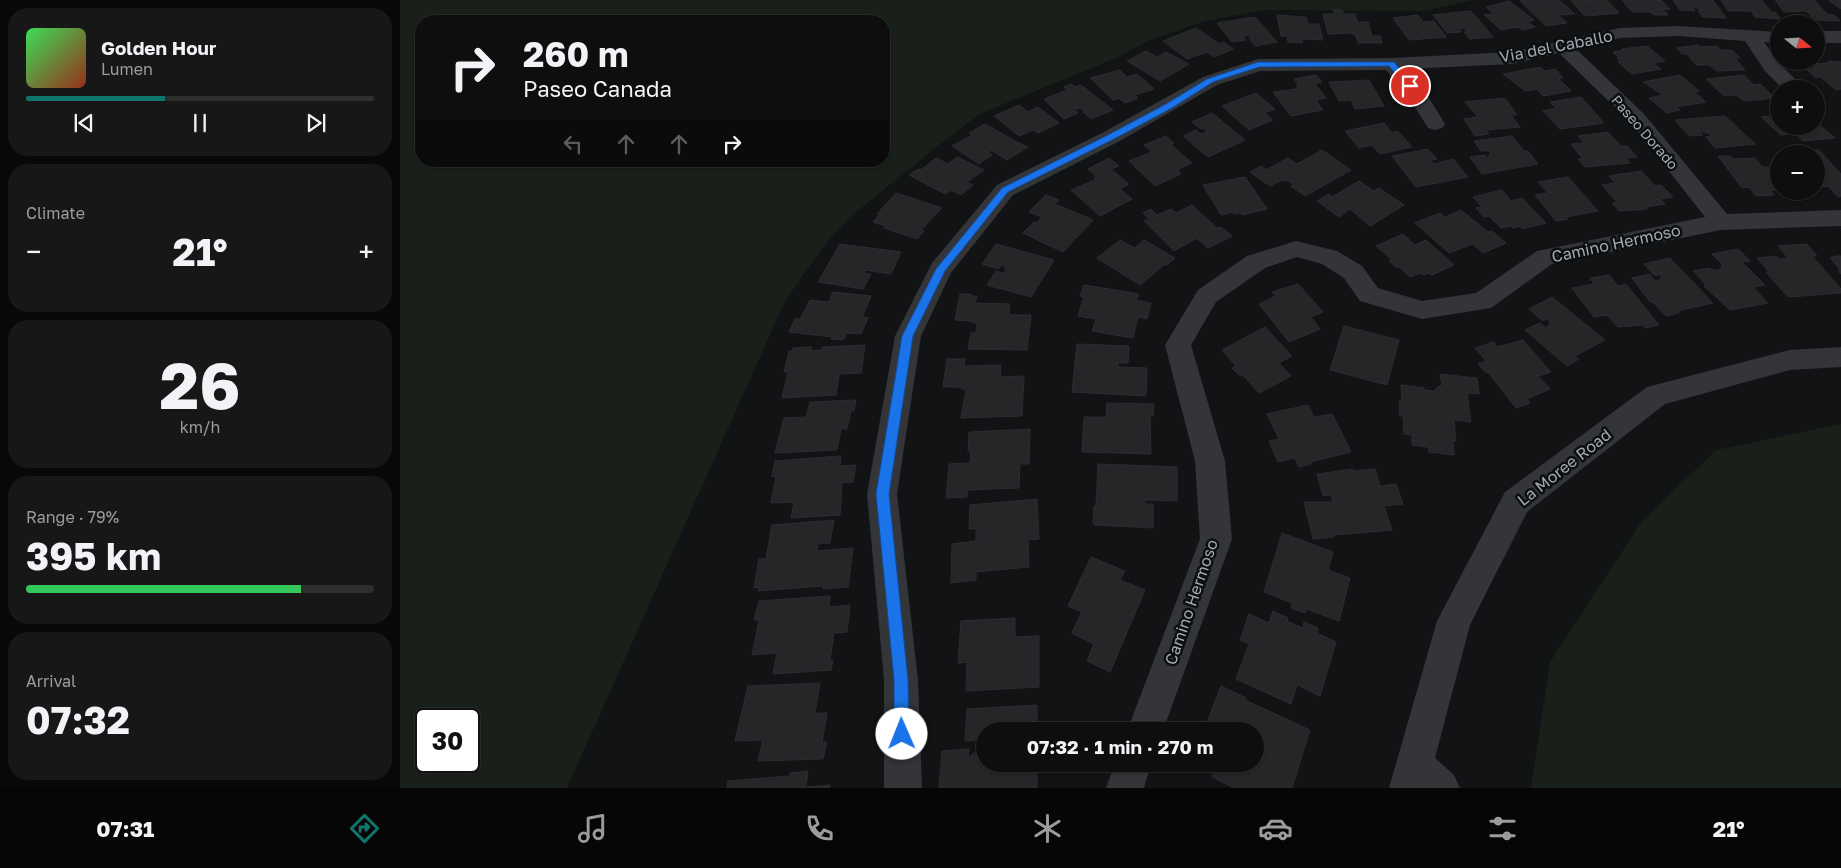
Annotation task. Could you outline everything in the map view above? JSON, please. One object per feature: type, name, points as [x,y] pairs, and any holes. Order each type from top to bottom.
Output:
[{"type":"street","name":"Via del Caballo","points":[[903,788],[901,680],[882,494],[908,336],[941,269],[1005,190],[1111,137],[1169,106],[1210,81],[1258,65],[1391,64],[1512,58],[1620,33],[1678,31],[1770,38]]},
{"type":"street","points":[[1751,37],[1772,67],[1785,80]]},
{"type":"street","points":[[1825,38],[1841,37]]},
{"type":"street","name":"Paseo Dorado","points":[[1564,47],[1637,118],[1721,222]]},
{"type":"street","points":[[1391,64],[1419,97],[1435,124]]},
{"type":"street","name":"Camino Hermoso","points":[[1148,722],[1216,539],[1210,461],[1178,345],[1206,296],[1256,262],[1296,250],[1329,257],[1353,272],[1369,295],[1422,310],[1482,301],[1545,257],[1721,222],[1841,218]]},
{"type":"street","name":"La Moree Road","points":[[1421,780],[1454,621],[1516,502],[1657,394],[1790,360],[1841,357]]},
{"type":"street","points":[[1125,788],[1131,772]]},
{"type":"shaded area","points":[[400,0],[1474,0],[1424,11],[1266,10],[1205,21],[1150,40],[1116,58],[980,114],[849,218],[827,242],[785,301],[567,788],[400,788]]},
{"type":"shaded area","points":[[1841,424],[1841,788],[1531,788],[1550,662],[1642,521],[1716,450]]},
{"type":"building","points":[[1559,0],[1575,14],[1558,15],[1567,23],[1546,26],[1520,1]]},
{"type":"building","points":[[1607,0],[1619,13],[1585,16],[1571,1]]},
{"type":"building","points":[[1622,0],[1661,0],[1670,9],[1663,9],[1668,15],[1654,15],[1651,12],[1632,12]]},
{"type":"building","points":[[1673,0],[1713,0],[1726,18],[1702,17],[1698,11],[1703,10],[1693,7],[1695,11],[1680,10]]},
{"type":"building","points":[[1721,0],[1762,0],[1771,12],[1775,12],[1777,15],[1770,15],[1770,18],[1755,17],[1751,11],[1728,11]]},
{"type":"building","points":[[1775,0],[1814,0],[1827,14],[1834,15],[1840,21],[1825,20],[1825,15],[1810,15],[1806,11],[1784,12]]},
{"type":"building","points":[[1828,0],[1841,0],[1841,9]]},
{"type":"building","points":[[1509,1],[1534,20],[1528,22],[1535,27],[1522,30],[1518,27],[1501,30],[1484,15],[1494,14],[1486,7]]},
{"type":"building","points":[[1333,10],[1342,10],[1344,14],[1355,14],[1357,22],[1368,22],[1372,36],[1380,36],[1382,43],[1358,43],[1356,36],[1351,33],[1328,34],[1323,14],[1335,14]]},
{"type":"building","points":[[1471,11],[1493,37],[1470,39],[1464,32],[1469,31],[1463,28],[1459,28],[1461,32],[1447,33],[1433,15]]},
{"type":"building","points":[[1277,15],[1306,17],[1308,24],[1319,24],[1323,40],[1302,39],[1303,43],[1288,42],[1287,36],[1281,36]]},
{"type":"building","points":[[1418,15],[1423,22],[1434,21],[1446,37],[1409,40],[1393,18]]},
{"type":"building","points":[[1255,17],[1277,42],[1255,46],[1249,38],[1254,38],[1248,35],[1243,36],[1246,40],[1232,42],[1217,23]]},
{"type":"building","points":[[1196,28],[1219,44],[1223,42],[1233,49],[1214,57],[1207,52],[1187,59],[1163,41]]},
{"type":"building","points":[[1698,45],[1700,47],[1717,46],[1720,50],[1732,50],[1740,58],[1735,58],[1745,70],[1717,71],[1709,65],[1696,65],[1687,54],[1682,54],[1677,48]]},
{"type":"building","points":[[1647,46],[1665,61],[1653,63],[1661,69],[1632,74],[1618,62],[1621,61],[1613,52],[1624,50],[1622,49]]},
{"type":"building","points":[[1146,51],[1157,57],[1166,52],[1189,64],[1160,81],[1127,61]]},
{"type":"building","points":[[1828,61],[1841,62],[1841,89],[1836,90],[1821,77],[1816,78],[1807,70],[1825,70],[1825,63],[1829,63]]},
{"type":"building","points":[[1540,67],[1545,71],[1555,69],[1563,78],[1559,79],[1571,91],[1543,96],[1536,89],[1525,91],[1503,74]]},
{"type":"building","points":[[1120,70],[1127,77],[1137,74],[1154,89],[1135,95],[1138,98],[1125,103],[1119,98],[1113,100],[1090,78]]},
{"type":"building","points":[[1316,75],[1322,82],[1315,84],[1326,98],[1316,100],[1323,110],[1291,116],[1273,92],[1296,89],[1298,85],[1294,79]]},
{"type":"building","points":[[1680,75],[1699,91],[1694,92],[1706,102],[1676,107],[1680,110],[1667,113],[1649,98],[1663,95],[1643,82]]},
{"type":"building","points":[[1744,75],[1754,85],[1760,84],[1770,93],[1770,98],[1744,101],[1736,95],[1724,96],[1706,79]]},
{"type":"building","points":[[1369,80],[1384,106],[1355,109],[1351,100],[1339,101],[1329,82]]},
{"type":"building","points":[[1071,84],[1075,87],[1081,85],[1113,110],[1091,119],[1082,111],[1085,109],[1079,108],[1074,109],[1078,113],[1064,119],[1044,99],[1067,90],[1064,87]]},
{"type":"building","points":[[1256,93],[1275,109],[1265,113],[1273,120],[1249,130],[1222,106]]},
{"type":"building","points":[[1581,97],[1604,123],[1560,129],[1543,111],[1556,108],[1550,102]]},
{"type":"building","points":[[1505,98],[1517,115],[1511,115],[1520,127],[1486,130],[1489,134],[1475,136],[1464,119],[1478,117],[1465,102]]},
{"type":"building","points":[[1019,105],[1028,112],[1038,107],[1059,123],[1038,133],[1033,130],[1019,136],[994,116]]},
{"type":"building","points":[[1212,113],[1245,140],[1208,157],[1183,136],[1196,130],[1201,134],[1206,132],[1205,128],[1201,129],[1192,122]]},
{"type":"building","points":[[1725,116],[1755,144],[1715,148],[1706,137],[1712,136],[1708,133],[1699,131],[1703,135],[1689,136],[1675,120]]},
{"type":"building","points":[[1770,116],[1770,125],[1761,117]]},
{"type":"building","points":[[1384,123],[1392,133],[1398,131],[1412,147],[1380,154],[1372,145],[1359,148],[1345,131]]},
{"type":"building","points":[[985,124],[1028,147],[1007,160],[991,150],[988,152],[992,155],[979,164],[952,146],[972,135],[969,133]]},
{"type":"building","points":[[1825,130],[1835,138],[1803,141],[1796,135],[1825,135]]},
{"type":"building","points":[[1608,132],[1621,146],[1627,146],[1637,157],[1626,158],[1630,163],[1585,167],[1578,159],[1583,159],[1571,144],[1584,143],[1578,136]]},
{"type":"building","points":[[1166,136],[1174,143],[1171,145],[1192,163],[1177,170],[1181,174],[1155,186],[1129,161],[1152,152],[1144,145]]},
{"type":"building","points":[[1512,136],[1524,151],[1528,151],[1538,164],[1482,174],[1470,157],[1485,155],[1487,158],[1491,153],[1489,151],[1481,151],[1474,141]]},
{"type":"building","points":[[1428,149],[1437,159],[1431,160],[1434,164],[1453,159],[1468,177],[1416,187],[1392,156]]},
{"type":"building","points":[[1322,150],[1351,170],[1305,196],[1291,186],[1294,185],[1287,180],[1270,186],[1250,172],[1261,166],[1266,170],[1288,158],[1297,164]]},
{"type":"building","points":[[1718,156],[1730,156],[1733,159],[1755,158],[1762,167],[1770,167],[1770,195],[1756,196],[1749,187],[1742,188]]},
{"type":"building","points":[[957,157],[984,170],[967,182],[973,185],[961,195],[951,190],[945,194],[909,175],[918,169],[921,170],[936,158],[948,164]]},
{"type":"building","points":[[1825,157],[1841,174],[1841,196],[1838,197],[1828,186],[1825,186]]},
{"type":"building","points":[[1109,158],[1119,166],[1111,169],[1129,184],[1120,189],[1132,199],[1100,216],[1071,190],[1095,180],[1095,175],[1088,169]]},
{"type":"building","points":[[1641,171],[1655,186],[1661,185],[1673,197],[1660,199],[1665,204],[1646,207],[1647,209],[1619,211],[1612,203],[1617,202],[1602,185],[1615,183],[1609,176]]},
{"type":"building","points":[[1245,177],[1267,209],[1242,215],[1241,213],[1234,214],[1233,212],[1221,215],[1203,185]]},
{"type":"building","points":[[1568,177],[1598,211],[1566,217],[1568,219],[1556,221],[1535,195],[1548,193],[1538,182]]},
{"type":"building","points":[[1359,181],[1374,191],[1379,188],[1404,205],[1370,226],[1350,209],[1339,217],[1317,201],[1329,194],[1332,197]]},
{"type":"building","points":[[1502,190],[1511,201],[1522,198],[1546,223],[1522,229],[1520,226],[1501,228],[1489,216],[1484,217],[1476,208],[1482,207],[1473,197]]},
{"type":"building","points":[[896,193],[942,208],[921,230],[924,231],[917,239],[884,228],[885,226],[873,222],[879,215],[877,214]]},
{"type":"building","points":[[1046,195],[1059,200],[1055,204],[1093,220],[1063,252],[1023,233],[1042,217],[1029,212]]},
{"type":"building","points":[[1192,205],[1217,228],[1221,227],[1232,236],[1208,248],[1197,238],[1174,251],[1144,221],[1149,219],[1143,213],[1151,209],[1157,215],[1171,209],[1176,213]]},
{"type":"building","points":[[1461,210],[1488,232],[1492,231],[1506,243],[1483,253],[1473,244],[1449,253],[1415,223],[1440,213],[1445,217]]},
{"type":"building","points":[[1403,234],[1415,245],[1426,240],[1454,265],[1432,275],[1421,273],[1410,277],[1389,261],[1392,260],[1376,246]]},
{"type":"building","points":[[1120,240],[1135,248],[1144,240],[1175,258],[1140,285],[1097,258]]},
{"type":"building","points":[[840,244],[901,252],[891,274],[865,270],[864,273],[871,274],[863,289],[818,282]]},
{"type":"building","points":[[996,244],[1054,260],[1031,297],[987,285],[996,271],[1004,274],[1006,269],[1002,264],[999,269],[982,264]]},
{"type":"building","points":[[1807,244],[1817,256],[1812,256],[1841,289],[1841,293],[1788,297],[1766,272],[1769,272],[1757,258],[1776,256],[1778,259],[1788,258],[1778,246]]},
{"type":"building","points":[[1738,249],[1750,261],[1742,262],[1765,285],[1753,287],[1768,303],[1730,310],[1704,286],[1706,285],[1693,271],[1710,268],[1714,271],[1722,269],[1722,264],[1712,254]]},
{"type":"building","points":[[1841,256],[1841,270],[1830,258]]},
{"type":"building","points":[[1670,258],[1713,303],[1677,311],[1679,313],[1666,316],[1653,302],[1650,302],[1632,278],[1649,274],[1655,281],[1660,280],[1662,275],[1654,275],[1644,264]]},
{"type":"building","points":[[1609,275],[1618,286],[1626,284],[1659,325],[1645,328],[1643,325],[1618,327],[1607,315],[1594,317],[1572,288],[1594,284],[1590,278]]},
{"type":"building","points":[[1298,284],[1323,312],[1311,317],[1320,329],[1289,342],[1259,304],[1276,296],[1272,292]]},
{"type":"building","points":[[1084,285],[1139,294],[1136,300],[1151,303],[1147,319],[1138,317],[1133,338],[1092,331],[1096,319],[1078,316],[1084,297],[1080,296]]},
{"type":"building","points":[[833,292],[871,296],[862,317],[868,318],[861,334],[847,333],[843,340],[789,332],[795,319],[800,319],[810,300],[829,302]]},
{"type":"building","points":[[960,294],[977,296],[975,303],[1010,304],[1009,315],[1031,315],[1027,350],[968,349],[971,333],[976,333],[977,324],[971,321],[955,320]]},
{"type":"building","points":[[1552,297],[1605,340],[1575,356],[1579,359],[1567,366],[1525,330],[1540,323],[1546,328],[1550,324],[1548,318],[1543,321],[1529,309]]},
{"type":"building","points":[[1344,326],[1399,340],[1387,385],[1330,370]]},
{"type":"building","points":[[1265,327],[1292,356],[1279,363],[1291,376],[1259,393],[1243,375],[1240,376],[1232,368],[1236,366],[1222,350]]},
{"type":"building","points":[[1523,340],[1551,372],[1538,376],[1550,389],[1527,399],[1530,403],[1516,408],[1488,372],[1486,373],[1478,364],[1486,361],[1475,348],[1494,342],[1497,347]]},
{"type":"building","points":[[1077,344],[1129,346],[1128,363],[1118,363],[1118,367],[1147,368],[1146,396],[1072,392]]},
{"type":"building","points":[[865,345],[861,373],[837,374],[839,375],[836,395],[782,398],[788,372],[784,372],[789,351],[792,351],[793,348],[812,347],[811,351],[821,350],[822,347]]},
{"type":"building","points":[[947,359],[965,359],[964,366],[1001,365],[1000,377],[1024,376],[1022,416],[961,418],[966,390],[959,387],[943,387]]},
{"type":"building","points":[[1440,374],[1477,378],[1479,394],[1467,393],[1471,422],[1454,420],[1456,441],[1453,440],[1454,455],[1429,452],[1428,447],[1412,445],[1412,435],[1404,434],[1403,416],[1400,416],[1399,401],[1402,401],[1401,385],[1435,391],[1437,387],[1442,386]]},
{"type":"building","points":[[856,400],[854,411],[851,411],[847,429],[841,429],[837,450],[775,453],[784,418],[806,417],[810,402]]},
{"type":"building","points":[[1107,403],[1154,404],[1153,416],[1150,416],[1151,454],[1082,452],[1084,417],[1106,417]]},
{"type":"building","points":[[1308,405],[1314,417],[1332,414],[1351,452],[1310,462],[1311,464],[1299,467],[1295,458],[1278,462],[1269,441],[1279,439],[1267,414]]},
{"type":"building","points":[[1030,429],[1029,464],[1020,464],[1019,488],[968,490],[967,497],[946,498],[949,464],[970,463],[971,451],[968,451],[969,432]]},
{"type":"building","points":[[841,456],[840,466],[856,465],[853,482],[842,483],[840,515],[791,518],[794,502],[771,503],[776,476],[772,477],[775,461]]},
{"type":"building","points":[[1098,464],[1177,467],[1177,501],[1145,500],[1145,504],[1153,504],[1153,528],[1095,525],[1093,523],[1094,506],[1096,506]]},
{"type":"building","points":[[1353,469],[1353,471],[1375,469],[1380,486],[1396,484],[1403,504],[1384,506],[1392,530],[1333,535],[1334,537],[1313,539],[1304,502],[1333,502],[1331,495],[1323,496],[1317,474]]},
{"type":"building","points":[[1037,499],[1039,539],[1028,540],[1029,567],[976,572],[976,580],[951,583],[952,544],[976,541],[976,528],[969,529],[970,505]]},
{"type":"building","points":[[834,520],[830,543],[818,544],[817,551],[853,548],[848,587],[823,589],[823,586],[758,591],[759,587],[754,588],[759,559],[766,559],[772,525]]},
{"type":"building","points":[[1282,533],[1333,552],[1328,570],[1350,578],[1339,621],[1307,609],[1305,613],[1291,608],[1292,603],[1264,592]]},
{"type":"building","points":[[1091,557],[1125,571],[1120,580],[1145,590],[1110,672],[1087,661],[1094,644],[1072,633],[1082,612],[1068,606]]},
{"type":"building","points":[[830,596],[829,607],[850,605],[847,632],[834,633],[830,660],[833,660],[831,670],[773,674],[777,653],[752,655],[759,620],[754,620],[759,601]]},
{"type":"building","points":[[1273,611],[1288,618],[1287,621],[1303,628],[1304,622],[1318,628],[1317,633],[1336,642],[1320,696],[1297,685],[1291,704],[1236,679],[1249,644],[1240,640],[1249,614],[1269,623]]},
{"type":"building","points":[[1015,618],[1015,637],[1039,636],[1039,687],[966,691],[967,662],[958,663],[961,621]]},
{"type":"building","points":[[820,683],[815,713],[827,713],[822,742],[827,742],[823,759],[758,761],[763,740],[735,741],[748,686]]},
{"type":"building","points":[[1221,686],[1246,698],[1245,700],[1310,730],[1292,788],[1234,788],[1212,777],[1214,772],[1264,772],[1264,722],[1207,722]]},
{"type":"building","points":[[1037,705],[1037,722],[976,722],[976,740],[965,741],[967,709]]},
{"type":"building","points":[[969,749],[968,759],[976,751],[976,772],[1037,772],[1037,788],[939,788],[942,751]]},
{"type":"building","points":[[808,771],[806,787],[830,785],[829,788],[727,788],[728,781],[790,776],[790,773]]},
{"type":"route","points":[[902,734],[901,680],[882,494],[908,336],[941,269],[1005,190],[1111,137],[1169,106],[1210,81],[1258,65],[1391,64],[1410,86]]}]
